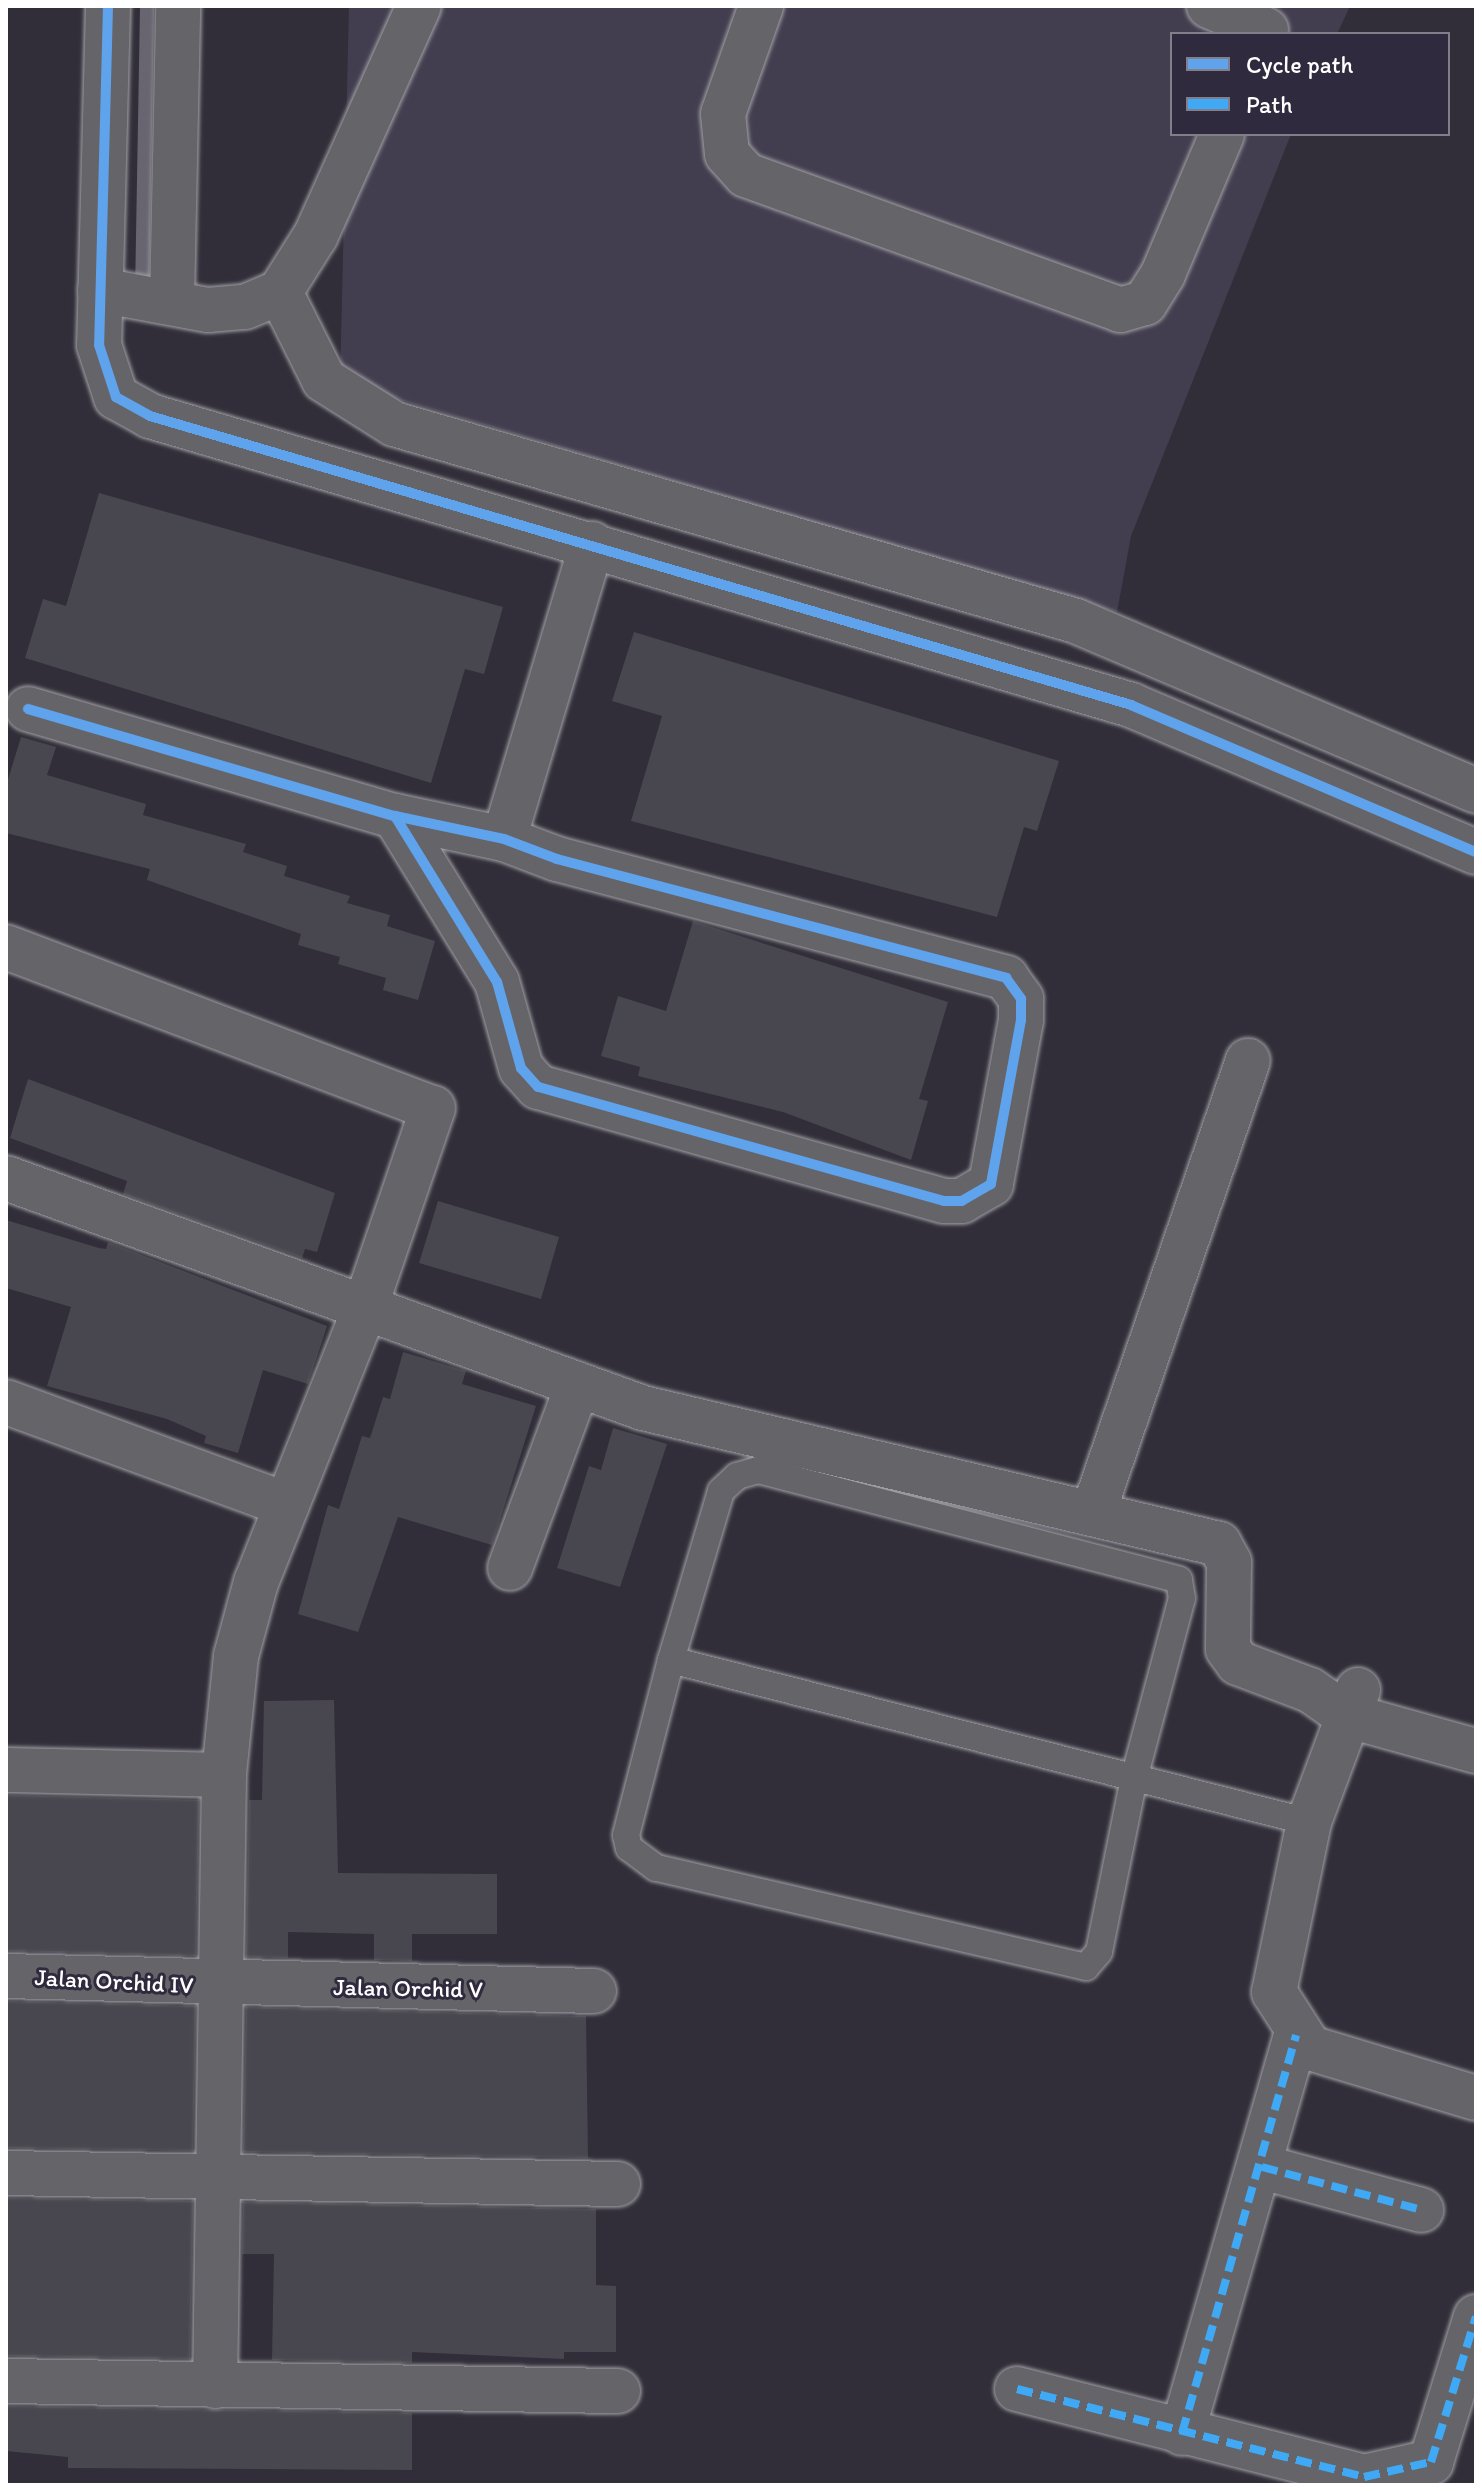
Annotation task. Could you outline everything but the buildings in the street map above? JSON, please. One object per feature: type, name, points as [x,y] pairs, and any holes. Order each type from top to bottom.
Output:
[{"type":"street","points":[[108,6],[99,345],[116,397],[150,416],[1131,705],[1476,852]]},
{"type":"street","points":[[172,303],[178,6]]},
{"type":"street","points":[[100,290],[172,303],[235,308],[280,292],[316,235],[419,6]]},
{"type":"street","points":[[761,6],[723,114],[727,154],[746,175],[1120,310],[1145,303],[1163,274],[1221,136]]},
{"type":"street","points":[[1209,6],[1269,23]]},
{"type":"street","points":[[280,292],[324,380],[394,424],[1076,621],[1476,791]]},
{"type":"street","points":[[504,839],[592,544]]},
{"type":"street","points":[[1131,705],[1150,652]]},
{"type":"street","points":[[28,709],[395,816],[504,839],[557,859],[1006,978],[1017,987],[1021,1020],[991,1184],[962,1201],[944,1201],[538,1087],[521,1068],[497,982],[395,816]]},
{"type":"street","points":[[6,947],[433,1108],[364,1311],[243,1619],[224,1775],[215,2386]]},
{"type":"street","points":[[1093,1513],[1248,1061]]},
{"type":"street","points":[[6,1178],[364,1311],[643,1408],[1093,1513],[1224,1548],[1228,1649],[1246,1668],[1352,1702],[1476,1751]]},
{"type":"street","points":[[510,1568],[577,1387]]},
{"type":"street","points":[[6,1402],[287,1505]]},
{"type":"street","points":[[1352,1702],[1476,1722]]},
{"type":"street","points":[[1352,1702],[1309,1822],[1274,1977],[1274,1992],[1296,2035],[1322,2053],[1476,2098]]},
{"type":"street","points":[[6,1770],[224,1775]]},
{"type":"street","name":"Jalan Orchid IV","points":[[6,1976],[223,1985]]},
{"type":"street","name":"Jalan Orchid V","points":[[223,1985],[594,1991]]},
{"type":"street","points":[[1182,2433],[1262,2167],[1296,2035]]},
{"type":"street","points":[[1262,2167],[1421,2210]]},
{"type":"street","points":[[6,2173],[618,2184]]},
{"type":"street","points":[[1017,2389],[1364,2477],[1431,2462],[1476,2317]]},
{"type":"street","points":[[6,2381],[618,2391]]},
{"type":"lane","points":[[746,1471],[790,1475],[1176,1577],[1182,1598],[1134,1778],[1099,1952],[1079,1968],[656,1868],[637,1858],[626,1835],[671,1660],[721,1491],[746,1471]]},
{"type":"lane","points":[[671,1660],[1309,1822]]},
{"type":"shaded area","points":[[349,6],[1350,6],[1338,32],[1170,32],[1170,136],[1290,136],[1131,536],[1117,612],[340,382]]},
{"type":"waterway","points":[[142,294],[147,6]]},
{"type":"marked path","points":[[1182,2433],[1296,2035]]},
{"type":"marked path","points":[[1262,2167],[1421,2210]]},
{"type":"marked path","points":[[1017,2389],[1364,2477],[1431,2462],[1476,2317]]},
{"type":"cycle path","points":[[108,6],[99,345],[116,397],[150,416],[1131,705],[1476,852]]},
{"type":"cycle path","points":[[28,709],[395,816],[504,839],[557,859],[1006,978],[1021,999],[1021,1020],[991,1184],[962,1201],[944,1201],[538,1087],[521,1068],[497,982],[395,816]]}]
